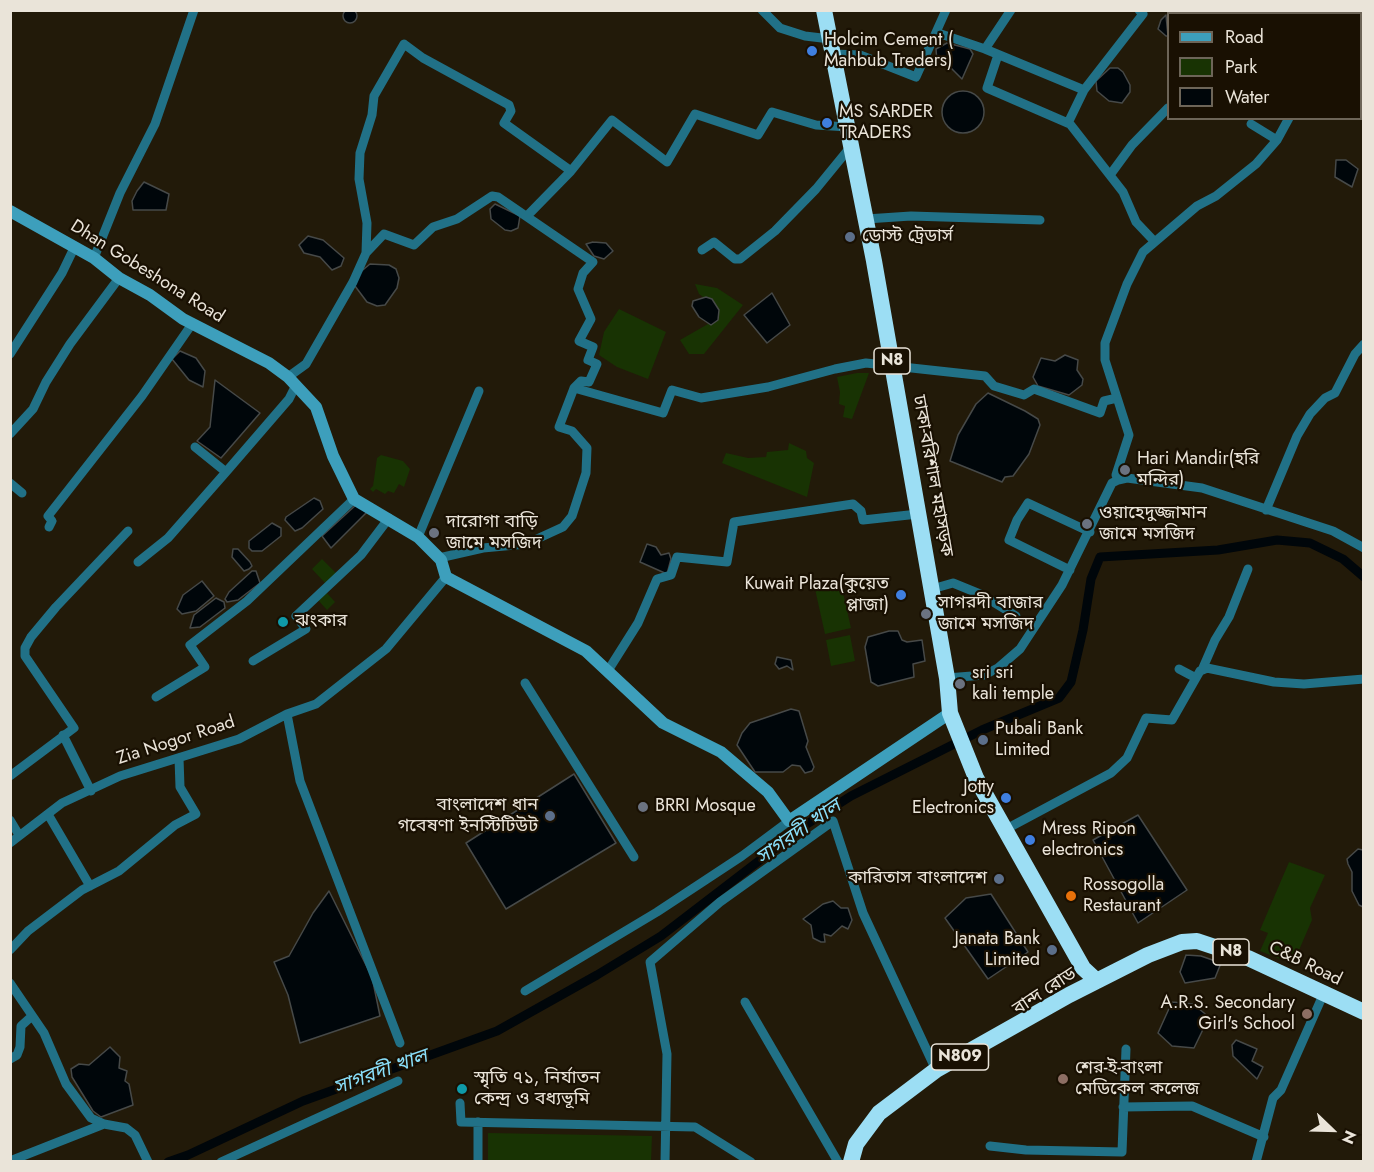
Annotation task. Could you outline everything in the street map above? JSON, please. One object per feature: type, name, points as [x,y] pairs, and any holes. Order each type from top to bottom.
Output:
[{"type":"highway","name":"ঢাকা-বরিশাল মহাসড়ক","points":[[824,10],[852,145],[892,364],[947,678],[950,713]]},
{"type":"highway","points":[[950,713],[976,778],[1083,968],[1097,981]]},
{"type":"highway","points":[[974,769],[981,776],[1097,981]]},
{"type":"highway","name":"C&B Road","points":[[1097,981],[1161,949],[1182,942],[1197,941],[1248,958],[1323,995],[1364,1012]]},
{"type":"highway","name":"বান্দ রোড","points":[[851,1161],[856,1144],[879,1113],[936,1070],[1097,981]]},
{"type":"highway","name":"বান্দ রোড","points":[[861,1161],[872,1131],[939,1077],[1022,1029],[1097,981]]},
{"type":"street","points":[[94,258],[120,193],[154,124],[194,10]]},
{"type":"street","points":[[762,10],[780,28],[916,77],[938,33],[946,10]]},
{"type":"street","points":[[985,49],[1011,10]]},
{"type":"street","points":[[1068,123],[1084,90],[1143,14],[1139,10]]},
{"type":"street","points":[[938,33],[985,49],[1084,90]]},
{"type":"street","points":[[366,253],[367,223],[359,179],[360,153],[372,115],[374,96],[404,44],[423,58],[509,105],[511,111],[504,123],[571,171]]},
{"type":"street","points":[[998,55],[987,88],[1068,123],[1124,192],[1136,222],[1154,241]]},
{"type":"street","points":[[1110,175],[1132,145],[1167,109]]},
{"type":"street","points":[[527,216],[571,171],[612,120],[667,162],[695,114],[759,135],[772,112],[816,125],[848,127]]},
{"type":"street","points":[[1118,480],[1116,475],[1129,435],[1105,360],[1105,343],[1127,284],[1143,252],[1154,241],[1160,240],[1197,206],[1216,196],[1248,170],[1277,140],[1288,120]]},
{"type":"street","points":[[1251,124],[1277,140]]},
{"type":"street","points":[[702,250],[714,242],[735,259],[740,259],[775,231],[808,197],[852,145]]},
{"type":"street","points":[[138,562],[168,538],[288,399],[292,381],[306,364],[353,282],[366,253],[384,234],[414,245],[433,227],[458,219],[492,196],[527,216],[593,262],[583,273],[578,289],[591,319],[579,341],[593,346],[588,360],[597,364],[589,382],[581,381],[574,388],[559,427],[572,431],[587,448],[586,473],[572,516],[563,527],[526,544],[483,548],[440,558]]},
{"type":"street","name":"Dhan Gobeshona Road","points":[[10,211],[75,246],[119,278],[192,324],[269,363],[292,381],[316,406],[333,456],[354,499]]},
{"type":"street","points":[[866,219],[911,216],[1040,220]]},
{"type":"street","points":[[10,354],[62,273],[75,246]]},
{"type":"street","points":[[10,434],[33,409],[46,382],[70,344],[119,278]]},
{"type":"street","points":[[49,527],[52,521],[48,516],[142,396],[192,324]]},
{"type":"street","points":[[1266,510],[1297,436],[1325,398],[1335,393],[1354,354],[1364,344]]},
{"type":"street","points":[[574,388],[663,413],[672,390],[701,398],[768,387],[866,363],[892,364],[985,376],[994,386],[1024,395],[1034,389],[1100,413],[1104,401],[1117,398]]},
{"type":"street","points":[[418,537],[479,391]]},
{"type":"street","points":[[195,447],[226,472]]},
{"type":"street","points":[[947,678],[984,675],[1003,664],[1020,649],[1035,629],[1070,570],[1112,483],[1118,480],[1127,478],[1187,484],[1333,531],[1364,548]]},
{"type":"street","points":[[10,483],[22,493]]},
{"type":"street","points":[[156,697],[206,668],[190,645],[247,602],[354,499],[418,537],[440,558],[446,577],[586,651],[609,669],[663,723],[721,752],[768,792],[789,821]]},
{"type":"street","points":[[1070,570],[1009,540],[1017,520],[1028,503],[1090,531]]},
{"type":"street","points":[[609,669],[638,623],[657,579],[671,575],[677,557],[727,562],[734,522],[853,504],[861,512],[863,520],[918,514]]},
{"type":"street","points":[[253,661],[306,629],[296,616],[361,555],[389,518]]},
{"type":"street","points":[[10,776],[74,728],[25,656],[31,637],[56,607],[128,531]]},
{"type":"street","points":[[1010,827],[1111,773],[1127,758],[1146,718],[1172,720],[1229,617],[1248,569]]},
{"type":"street","name":"Zia Nogor Road","points":[[10,843],[62,804],[120,776],[239,739],[287,714],[316,704],[386,649],[446,577]]},
{"type":"street","points":[[932,589],[953,583],[980,594],[1016,616]]},
{"type":"street","points":[[1179,669],[1199,674],[1208,668],[1274,682],[1304,684],[1364,679]]},
{"type":"street","points":[[525,683],[634,857]]},
{"type":"street","points":[[525,991],[657,912],[950,713]]},
{"type":"street","points":[[287,714],[300,781],[400,1042]]},
{"type":"street","points":[[63,735],[91,791]]},
{"type":"street","points":[[10,950],[28,931],[90,886],[119,871],[175,825],[196,814],[180,787],[179,758]]},
{"type":"street","points":[[48,816],[90,886]]},
{"type":"street","points":[[10,820],[19,835]]},
{"type":"street","points":[[665,1161],[667,1054],[650,962],[720,902],[833,821],[863,914],[936,1070]]},
{"type":"street","points":[[12,990],[44,1033],[66,1084],[91,1118],[104,1124],[126,1128],[135,1136],[148,1161]]},
{"type":"street","points":[[1256,1161],[1273,1098],[1281,1090],[1323,995]]},
{"type":"street","points":[[745,1002],[838,1161]]},
{"type":"street","points":[[10,1059],[17,1055],[20,1047],[21,1026],[32,1016]]},
{"type":"street","points":[[990,1146],[1026,1150],[1122,1152],[1126,1049]]},
{"type":"street","points":[[221,1161],[398,1081]]},
{"type":"street","points":[[460,1103],[461,1122],[695,1127],[751,1161]]},
{"type":"street","points":[[1123,1107],[1192,1106],[1264,1137]]},
{"type":"street","points":[[478,1122],[478,1161]]},
{"type":"street","points":[[10,1161],[104,1124]]},
{"type":"street","points":[[1026,1150],[1026,1161]]},
{"type":"green space","points":[[695,284],[717,288],[743,305],[704,354],[689,354],[680,340],[715,320],[714,305],[699,294]]},
{"type":"green space","points":[[619,309],[666,332],[648,379],[617,367],[599,355],[604,332]]},
{"type":"green space","points":[[869,373],[852,419],[843,417],[845,406],[839,404],[840,392],[837,377]]},
{"type":"green space","points":[[789,443],[806,451],[807,458],[814,463],[807,497],[722,463],[726,453],[748,458],[766,457],[767,452],[788,450]]},
{"type":"green space","points":[[381,455],[403,461],[410,469],[404,487],[399,484],[394,493],[388,491],[385,494],[376,489],[373,492],[370,489],[373,486],[377,458]]},
{"type":"green space","points":[[322,559],[336,573],[325,583],[312,569]]},
{"type":"green space","points":[[841,584],[851,628],[825,634],[815,589]]},
{"type":"green space","points":[[327,593],[335,602],[327,610],[318,600]]},
{"type":"green space","points":[[850,635],[855,661],[831,666],[826,640]]},
{"type":"green space","points":[[1289,862],[1325,875],[1310,908],[1312,920],[1293,964],[1260,951],[1268,933],[1260,930]]},
{"type":"green space","points":[[488,1133],[652,1136],[651,1161],[488,1161]]},
{"type":"water","points":[[350,9],[355,11],[357,16],[355,21],[350,23],[345,21],[343,16],[345,11]]},
{"type":"water","points":[[1166,15],[1167,36],[1158,29],[1161,20]]},
{"type":"water","points":[[947,43],[970,49],[973,54],[962,79],[950,67],[937,62],[936,49]]},
{"type":"water","points":[[1110,68],[1118,68],[1123,72],[1130,85],[1130,92],[1122,103],[1109,101],[1097,91],[1096,81]]},
{"type":"water","points":[[963,91],[978,97],[984,112],[978,127],[963,133],[948,127],[942,112],[948,97]]},
{"type":"water","points":[[1336,160],[1346,160],[1358,169],[1352,187],[1335,177]]},
{"type":"water","points":[[144,182],[169,194],[166,210],[133,210],[132,201]]},
{"type":"water","points":[[495,204],[520,216],[518,228],[511,231],[505,230],[491,219],[490,209]]},
{"type":"water","points":[[308,236],[323,240],[344,258],[341,266],[332,270],[320,257],[304,253],[299,245]]},
{"type":"water","points":[[606,243],[613,251],[604,259],[594,256],[586,244]]},
{"type":"water","points":[[370,264],[389,265],[396,269],[399,278],[397,288],[385,305],[377,306],[367,302],[355,286],[358,274]]},
{"type":"water","points":[[772,293],[790,325],[767,343],[744,315]]},
{"type":"water","points":[[706,297],[712,299],[719,310],[718,320],[711,325],[699,317],[692,306],[693,301]]},
{"type":"water","points":[[180,351],[196,358],[205,371],[203,387],[189,380],[172,359]]},
{"type":"water","points":[[1065,355],[1078,360],[1077,370],[1083,379],[1082,385],[1069,395],[1038,386],[1033,377],[1041,358],[1055,361]]},
{"type":"water","points":[[215,380],[260,413],[221,458],[197,441],[210,427]]},
{"type":"water","points":[[988,393],[1038,419],[1040,425],[1029,454],[1013,476],[1005,477],[1002,482],[950,461],[958,435],[976,404]]},
{"type":"water","points":[[314,498],[320,501],[323,509],[302,528],[295,531],[285,520],[286,517]]},
{"type":"water","points":[[357,504],[368,511],[331,548],[322,536]]},
{"type":"water","points":[[272,523],[281,528],[281,536],[262,551],[252,551],[249,548],[249,541]]},
{"type":"water","points":[[647,544],[656,547],[661,555],[669,553],[671,559],[667,574],[640,562]]},
{"type":"water","points":[[233,549],[238,549],[250,562],[252,566],[249,569],[244,571],[232,557]]},
{"type":"water","points":[[252,571],[256,571],[260,583],[238,600],[227,602],[225,599],[229,592]]},
{"type":"water","points":[[202,581],[214,596],[196,611],[182,614],[177,609],[183,595]]},
{"type":"water","points":[[216,598],[224,602],[225,608],[200,627],[190,628],[194,615]]},
{"type":"water","points":[[898,631],[902,640],[907,642],[922,640],[925,661],[913,664],[914,677],[878,686],[871,682],[865,647],[868,637]]},
{"type":"water","points":[[777,657],[791,660],[793,670],[787,666],[779,669],[775,664]]},
{"type":"water","points":[[791,709],[799,711],[808,741],[806,747],[814,767],[812,771],[805,773],[800,766],[792,765],[783,772],[755,772],[737,745],[742,733],[750,723]]},
{"type":"water","points":[[574,774],[616,843],[506,909],[466,843]]},
{"type":"water","points":[[1138,815],[1187,890],[1138,923],[1093,840]]},
{"type":"water","points":[[1358,849],[1363,850],[1363,907],[1359,905],[1352,891],[1352,872],[1347,859]]},
{"type":"water","points":[[329,891],[372,977],[380,1016],[300,1043],[288,995],[274,962],[289,956],[313,913]]},
{"type":"water","points":[[991,894],[1028,952],[988,979],[945,918],[966,898]]},
{"type":"water","points":[[833,901],[841,908],[848,908],[852,920],[848,929],[842,926],[831,936],[824,934],[825,942],[821,942],[813,938],[811,925],[803,919],[823,904]]},
{"type":"water","points":[[1186,955],[1201,956],[1221,963],[1215,978],[1185,983],[1180,972]]},
{"type":"water","points":[[1172,1002],[1193,1004],[1209,1017],[1194,1048],[1172,1046],[1158,1033]]},
{"type":"water","points":[[1236,1040],[1257,1049],[1252,1061],[1263,1067],[1257,1079],[1233,1056],[1232,1045]]},
{"type":"water","points":[[110,1047],[120,1057],[119,1068],[127,1071],[125,1081],[129,1084],[133,1105],[101,1117],[93,1111],[72,1077],[71,1069],[79,1064],[89,1065]]},
{"type":"waterway","name":"সাগরদী খাল","points":[[168,1162],[188,1155],[303,1101],[497,1031],[661,936],[807,824],[851,796],[982,730],[1059,698],[1071,682],[1083,630],[1091,579],[1100,557],[1218,550],[1277,540],[1310,543],[1343,559],[1364,577]]},
{"type":"place","name":"Holcim Cement ( Mahbub Treders)","points":[[812,51]]},
{"type":"place","name":"MS SARDER TRADERS","points":[[827,123]]},
{"type":"place","name":"ডোস্ট ট্রেডার্স","points":[[850,237]]},
{"type":"place","name":"Hari Mandir(হরি মন্দির)","points":[[1125,470]]},
{"type":"place","name":"ওয়াহেদুজ্জামান জামে মসজিদ","points":[[1087,524]]},
{"type":"place","name":"দারোগা বাড়ি জামে মসজিদ","points":[[434,533]]},
{"type":"place","name":"Kuwait Plaza(কুয়েত প্লাজা)","points":[[901,595]]},
{"type":"place","name":"সাগরদী বাজার জামে মসজিদ","points":[[926,614]]},
{"type":"place","name":"ঝংকার","points":[[283,622]]},
{"type":"place","name":"sri sri kali temple","points":[[960,684]]},
{"type":"place","name":"Pubali Bank Limited","points":[[983,740]]},
{"type":"place","name":"Jotty Electronics","points":[[1006,798]]},
{"type":"place","name":"BRRI Mosque","points":[[643,807]]},
{"type":"place","name":"বাংলাদেশ ধান গবেষণা ইনস্টিটিউট","points":[[550,816]]},
{"type":"place","name":"Mress Ripon electronics","points":[[1030,840]]},
{"type":"place","name":"কারিতাস বাংলাদেশ","points":[[999,879]]},
{"type":"place","name":"Rossogolla Restaurant","points":[[1071,896]]},
{"type":"place","name":"Janata Bank Limited","points":[[1052,950]]},
{"type":"place","name":"A.R.S. Secondary Girl's School","points":[[1307,1014]]},
{"type":"place","name":"শের-ই-বাংলা মেডিকেল কলেজ","points":[[1063,1079]]},
{"type":"place","name":"স্মৃতি ৭১, নির্যাতন কেন্দ্র ও বধ্যভূমি","points":[[462,1089]]}]
